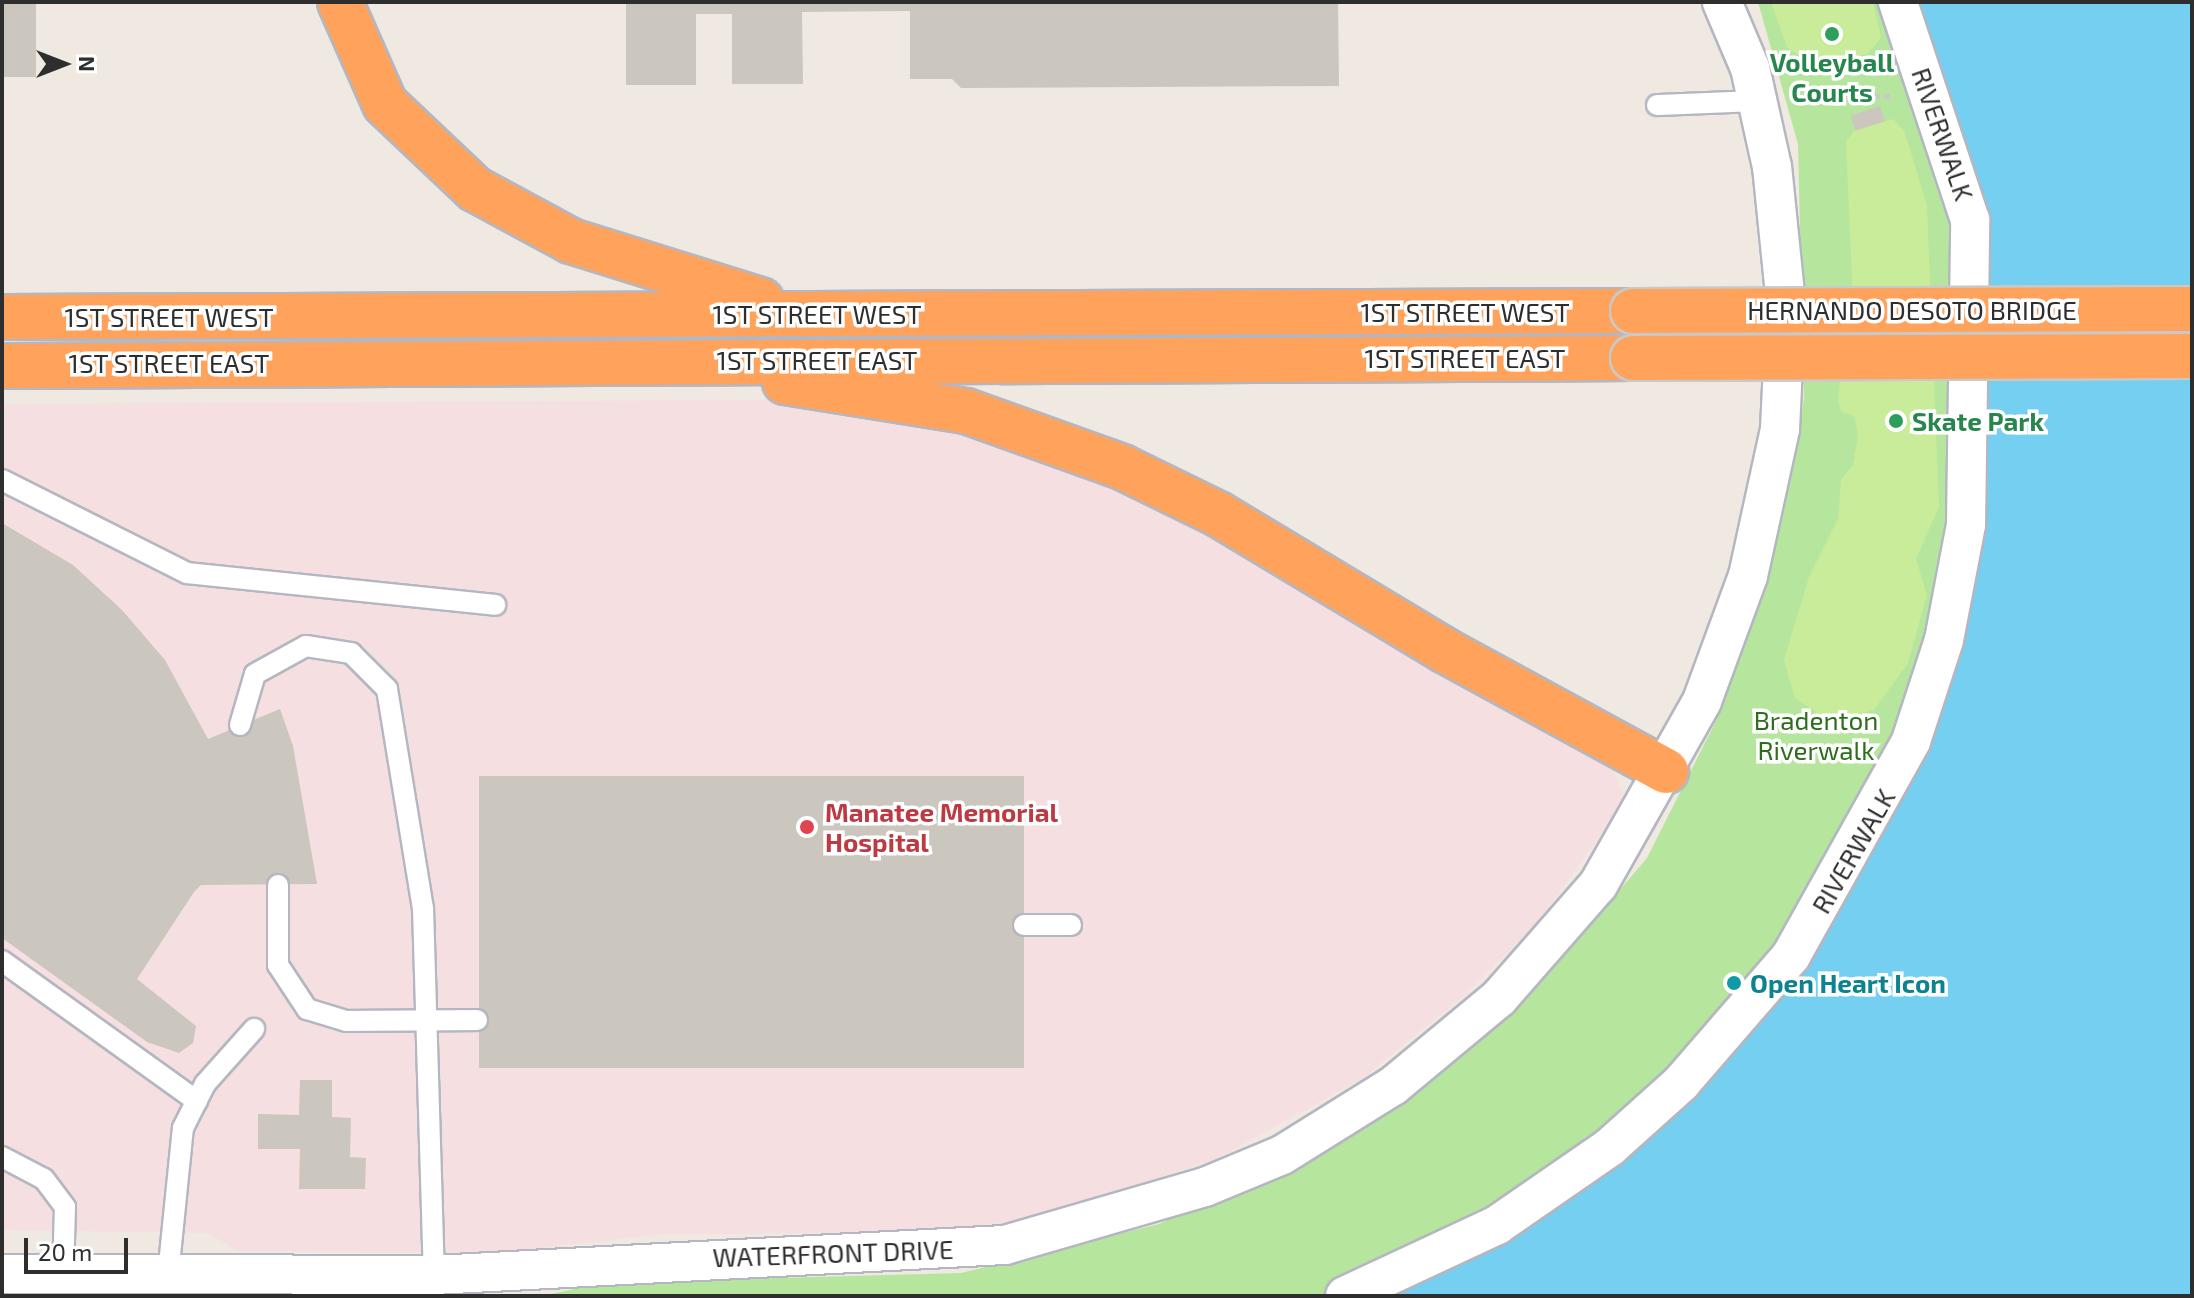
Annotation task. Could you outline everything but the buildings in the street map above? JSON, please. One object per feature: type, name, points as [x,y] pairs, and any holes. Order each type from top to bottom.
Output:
[{"type":"highway","points":[[340,2],[356,53],[385,104],[475,189],[571,241],[809,314]]},
{"type":"highway","name":"HERNANDO DESOTO BRIDGE","points":[[1633,311],[2192,309]]},
{"type":"highway","name":"1ST STREET WEST","points":[[2,317],[1633,311]]},
{"type":"highway","name":"HERNANDO DESOTO BRIDGE","points":[[1633,358],[2192,356]]},
{"type":"highway","name":"1ST STREET EAST","points":[[2,366],[1633,358]]},
{"type":"highway","points":[[644,361],[966,411],[1071,445],[1218,514],[1444,650],[1666,771]]},
{"type":"street","name":"WATERFRONT DRIVE","points":[[2,1274],[168,1275],[363,1287],[434,1275],[632,1259],[976,1248],[1096,1223],[1205,1187],[1357,1112],[1464,1029],[1598,885],[1666,771],[1702,701],[1748,576],[1783,408],[1781,225],[1770,99],[1722,2]]},
{"type":"street","name":"RIVERWALK","points":[[1345,1296],[1497,1225],[1610,1147],[1681,1083],[1791,956],[1911,741],[1944,640],[1966,525],[1970,220],[1898,2]]},
{"type":"lane","points":[[1657,105],[1770,99]]},
{"type":"lane","points":[[2,480],[187,573],[495,605]]},
{"type":"lane","points":[[240,725],[255,674],[306,646],[351,653],[387,689],[413,816],[427,1020],[434,1275]]},
{"type":"lane","points":[[278,885],[278,965],[299,1001],[336,1020],[477,1020]]},
{"type":"lane","points":[[1024,925],[1071,925]]},
{"type":"lane","points":[[2,961],[197,1101]]},
{"type":"lane","points":[[168,1275],[177,1163],[197,1101],[254,1029]]},
{"type":"lane","points":[[2,1157],[44,1179],[65,1207],[63,1274]]},
{"type":"path","points":[[1770,99],[1887,97]]},
{"type":"shaded area","name":"Manatee Memorial Hospital","points":[[772,400],[928,416],[1137,485],[1612,766],[1625,801],[1538,921],[1465,995],[1363,1078],[1214,1160],[1032,1218],[943,1231],[655,1235],[495,1253],[238,1251],[208,1233],[2,1230],[2,404]]},
{"type":"green space","name":"Bradenton Riverwalk","points":[[1758,2],[1911,2],[1980,213],[1952,637],[1732,1045],[1374,1296],[542,1296],[602,1283],[961,1273],[1159,1224],[1316,1150],[1448,1066],[1600,913],[1647,858],[1719,715],[1769,576],[1804,399],[1798,144]]},
{"type":"green space","name":"Volleyball Courts","points":[[1771,2],[1873,2],[1881,38],[1867,54],[1815,67],[1787,47]]},
{"type":"green space","name":"Skate Park","points":[[1893,119],[1904,130],[1927,205],[1939,507],[1916,559],[1927,595],[1908,663],[1874,710],[1830,721],[1795,698],[1784,660],[1809,577],[1838,519],[1841,479],[1853,465],[1858,436],[1854,416],[1841,412],[1838,399],[1852,281],[1846,142],[1855,130]]},
{"type":"water","points":[[1911,2],[2192,2],[2192,1296],[1374,1296],[1732,1045],[1945,662],[1980,213]]},
{"type":"place","name":"Volleyball Courts","points":[[1832,34]]},
{"type":"place","name":"Skate Park","points":[[1896,421]]},
{"type":"place","name":"Manatee Memorial Hospital","points":[[807,827]]},
{"type":"place","name":"Open Heart Icon","points":[[1734,983]]}]
